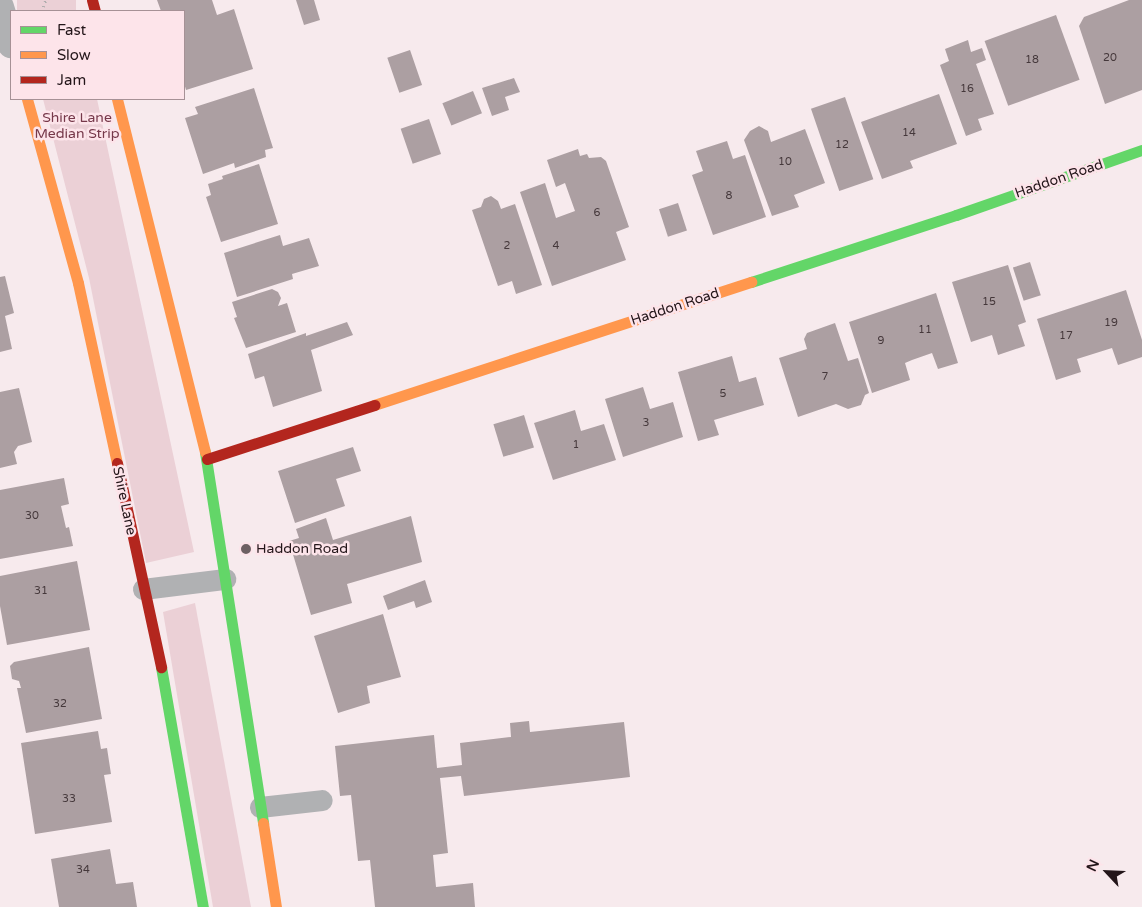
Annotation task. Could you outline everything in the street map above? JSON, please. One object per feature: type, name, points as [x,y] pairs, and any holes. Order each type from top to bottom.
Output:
[{"type":"street","points":[[0,6],[10,41]]},
{"type":"street","name":"Shire Lane","points":[[27,100],[78,283],[143,589],[169,701],[203,907]]},
{"type":"street","points":[[117,100],[207,459],[276,907]]},
{"type":"street","name":"Haddon Road","points":[[207,459],[956,216],[1142,150]]},
{"type":"lane","points":[[143,589],[225,579]]},
{"type":"lane","points":[[260,806],[322,800]]},
{"type":"green space","points":[[17,0],[76,0],[76,10],[17,10]]},
{"type":"green space","name":"Shire Lane Median Strip","points":[[43,100],[97,100],[194,552],[146,563],[89,278]]},
{"type":"green space","points":[[195,603],[251,907],[213,907],[163,612]]},
{"type":"building","points":[[157,0],[212,0],[217,15],[234,9],[253,69],[186,90],[185,10],[161,10]]},
{"type":"building","points":[[296,0],[314,0],[320,20],[304,25]]},
{"type":"building","points":[[1129,0],[1142,0],[1142,90],[1105,104],[1079,26],[1084,17]]},
{"type":"building","points":[[1056,15],[1080,80],[1008,106],[985,41]]},
{"type":"building","points":[[968,40],[971,52],[982,48],[986,60],[976,64],[994,114],[978,119],[982,130],[966,136],[940,65],[949,61],[945,49]]},
{"type":"building","points":[[410,50],[422,85],[399,93],[387,58]]},
{"type":"building","points":[[514,78],[520,92],[505,97],[509,110],[492,116],[482,88]]},
{"type":"building","points":[[254,88],[273,148],[265,150],[266,157],[235,168],[234,163],[203,174],[185,118],[198,114],[195,107]]},
{"type":"building","points":[[473,91],[482,113],[451,126],[442,103]]},
{"type":"building","points":[[939,94],[957,144],[910,161],[913,168],[882,179],[861,122]]},
{"type":"building","points":[[845,97],[873,179],[839,191],[811,109]]},
{"type":"building","points":[[429,119],[441,154],[413,164],[401,129]]},
{"type":"building","points":[[759,126],[768,131],[771,142],[805,129],[825,183],[794,195],[799,207],[772,216],[744,140],[750,131]]},
{"type":"building","points":[[727,141],[733,159],[745,155],[766,217],[713,235],[692,175],[703,171],[696,151]]},
{"type":"building","points":[[578,149],[580,156],[587,154],[589,158],[601,157],[606,161],[629,227],[616,232],[626,260],[552,286],[520,192],[545,183],[556,218],[575,211],[565,183],[556,187],[547,160]]},
{"type":"building","points":[[259,164],[278,224],[221,242],[206,197],[211,195],[208,184],[223,179],[222,176]]},
{"type":"building","points":[[491,196],[498,201],[501,209],[515,204],[542,285],[516,294],[512,281],[498,286],[472,210],[481,207],[484,199]]},
{"type":"building","points":[[678,203],[687,231],[668,237],[659,209]]},
{"type":"building","points":[[280,235],[283,246],[309,238],[319,266],[292,274],[293,279],[237,297],[224,253]]},
{"type":"building","points":[[1030,262],[1041,295],[1024,301],[1013,268]]},
{"type":"building","points":[[1008,265],[1026,322],[1018,325],[1025,346],[998,355],[992,335],[971,342],[952,282]]},
{"type":"building","points":[[5,276],[14,313],[5,316],[12,349],[0,352],[0,277]]},
{"type":"building","points":[[272,289],[278,292],[281,298],[278,306],[287,303],[296,332],[246,348],[234,318],[237,317],[232,302]]},
{"type":"building","points":[[1126,290],[1142,340],[1142,357],[1118,365],[1112,348],[1077,359],[1081,372],[1056,380],[1037,319]]},
{"type":"building","points":[[936,293],[958,363],[938,369],[932,353],[905,363],[910,380],[872,393],[849,322]]},
{"type":"building","points":[[347,322],[353,335],[311,350],[322,391],[273,407],[264,376],[255,379],[248,354],[306,333],[306,336]]},
{"type":"building","points":[[835,323],[848,361],[858,358],[869,393],[865,395],[861,405],[848,409],[836,404],[798,417],[779,358],[807,349],[804,339],[807,333]]},
{"type":"building","points":[[732,356],[739,382],[756,377],[764,405],[714,420],[719,435],[698,441],[678,372]]},
{"type":"building","points":[[643,387],[650,409],[673,402],[683,437],[623,457],[605,399]]},
{"type":"building","points":[[19,388],[32,442],[18,446],[14,452],[17,464],[0,468],[0,392]]},
{"type":"building","points":[[575,410],[581,431],[604,424],[616,460],[553,480],[534,423]]},
{"type":"building","points":[[524,415],[534,448],[503,457],[493,424]]},
{"type":"building","points":[[353,447],[361,471],[336,479],[345,506],[295,523],[278,471]]},
{"type":"building","points":[[64,478],[69,504],[61,506],[66,528],[69,527],[73,546],[0,559],[0,490]]},
{"type":"building","points":[[411,516],[422,562],[347,584],[352,603],[311,615],[289,541],[299,538],[296,529],[326,518],[333,540]]},
{"type":"building","points":[[77,561],[90,630],[7,645],[0,606],[0,576]]},
{"type":"building","points":[[425,580],[432,602],[416,608],[414,601],[388,610],[383,596]]},
{"type":"building","points":[[383,614],[401,677],[367,686],[370,703],[338,713],[314,636]]},
{"type":"building","points":[[89,647],[102,719],[26,733],[17,688],[21,688],[19,681],[12,679],[10,666],[14,662]]},
{"type":"building","points":[[529,721],[530,732],[624,722],[630,777],[464,796],[461,776],[440,778],[448,853],[433,855],[436,887],[473,883],[475,907],[375,907],[370,860],[358,861],[351,795],[340,796],[335,746],[434,735],[437,768],[462,765],[460,743],[511,737],[510,723]]},
{"type":"building","points":[[98,731],[101,749],[107,748],[111,774],[104,775],[112,822],[35,834],[21,743]]},
{"type":"building","points":[[110,849],[116,884],[133,882],[137,907],[59,907],[51,859]]},
{"type":"traffic: fast","points":[[751,282],[956,215],[1142,150]]},
{"type":"traffic: fast","points":[[205,452],[263,823]]},
{"type":"traffic: fast","points":[[161,667],[203,907]]},
{"type":"traffic: slow","points":[[27,100],[78,283],[117,463]]},
{"type":"traffic: slow","points":[[117,100],[205,452]]},
{"type":"traffic: slow","points":[[374,405],[751,282]]},
{"type":"traffic: slow","points":[[263,823],[276,907]]},
{"type":"traffic: jam","points":[[92,0],[95,10]]},
{"type":"traffic: jam","points":[[207,459],[374,405]]},
{"type":"traffic: jam","points":[[117,463],[161,667]]},
{"type":"place","name":"Haddon Road","points":[[246,549]]}]
